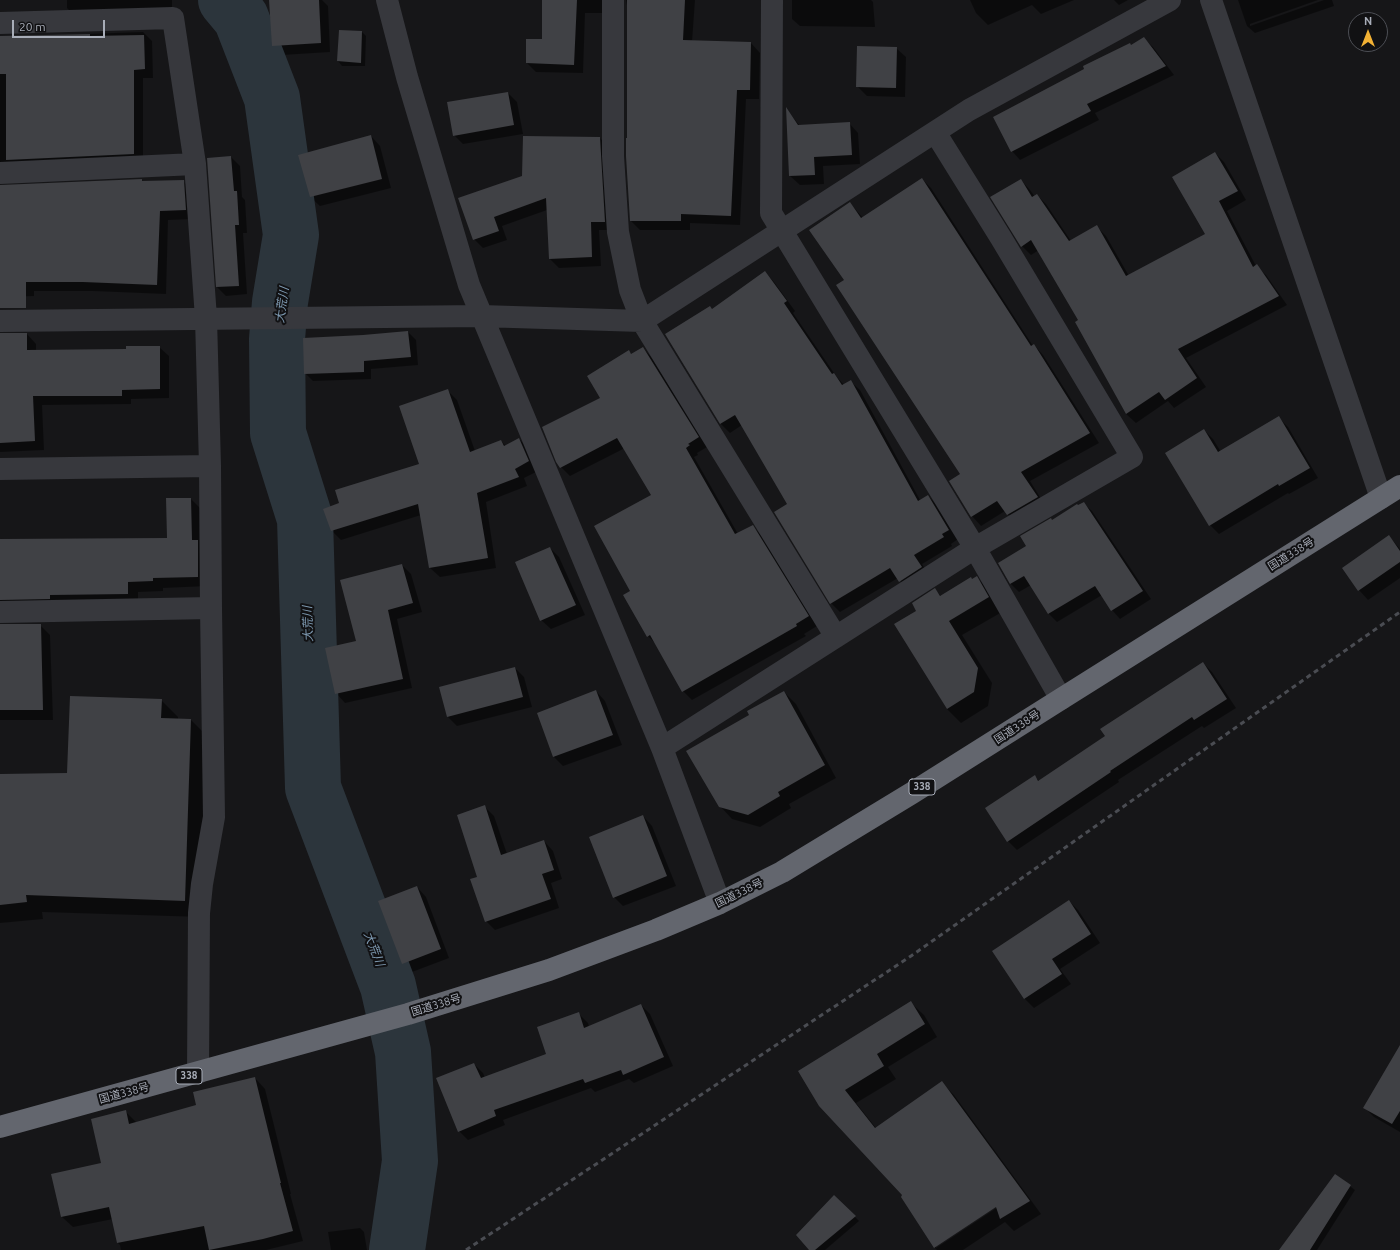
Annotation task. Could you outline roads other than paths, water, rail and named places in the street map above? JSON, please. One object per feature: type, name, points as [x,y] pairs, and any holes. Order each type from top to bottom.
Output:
[{"type":"highway","name":"国道338号","points":[[0,1127],[408,1014],[549,970],[656,930],[720,903],[782,872],[912,793],[1400,486]]},
{"type":"street","points":[[388,0],[409,84],[469,284],[481,316],[662,748],[720,903]]},
{"type":"street","points":[[613,0],[613,156],[618,232],[630,290],[642,321],[836,637]]},
{"type":"street","points":[[772,0],[771,213],[975,548],[1061,698]]},
{"type":"street","points":[[0,321],[481,316],[642,321],[968,110],[1170,0]]},
{"type":"street","points":[[1211,0],[1381,498]]},
{"type":"street","points":[[0,23],[173,18],[194,164],[206,318],[210,466],[210,608],[214,817],[202,884],[199,913],[198,1073]]},
{"type":"street","points":[[662,748],[975,548],[1132,457],[1001,238],[935,132]]},
{"type":"street","points":[[0,173],[194,164]]},
{"type":"street","points":[[0,469],[210,466]]},
{"type":"street","points":[[0,612],[210,608]]},
{"type":"waterway","name":"大荒川","points":[[226,0],[241,18],[272,98],[291,235],[280,302],[277,339],[278,433],[305,519],[313,788],[388,986],[403,1052],[410,1161],[397,1250]]},
{"type":"railway","points":[[466,1250],[911,956],[1400,612]]}]
